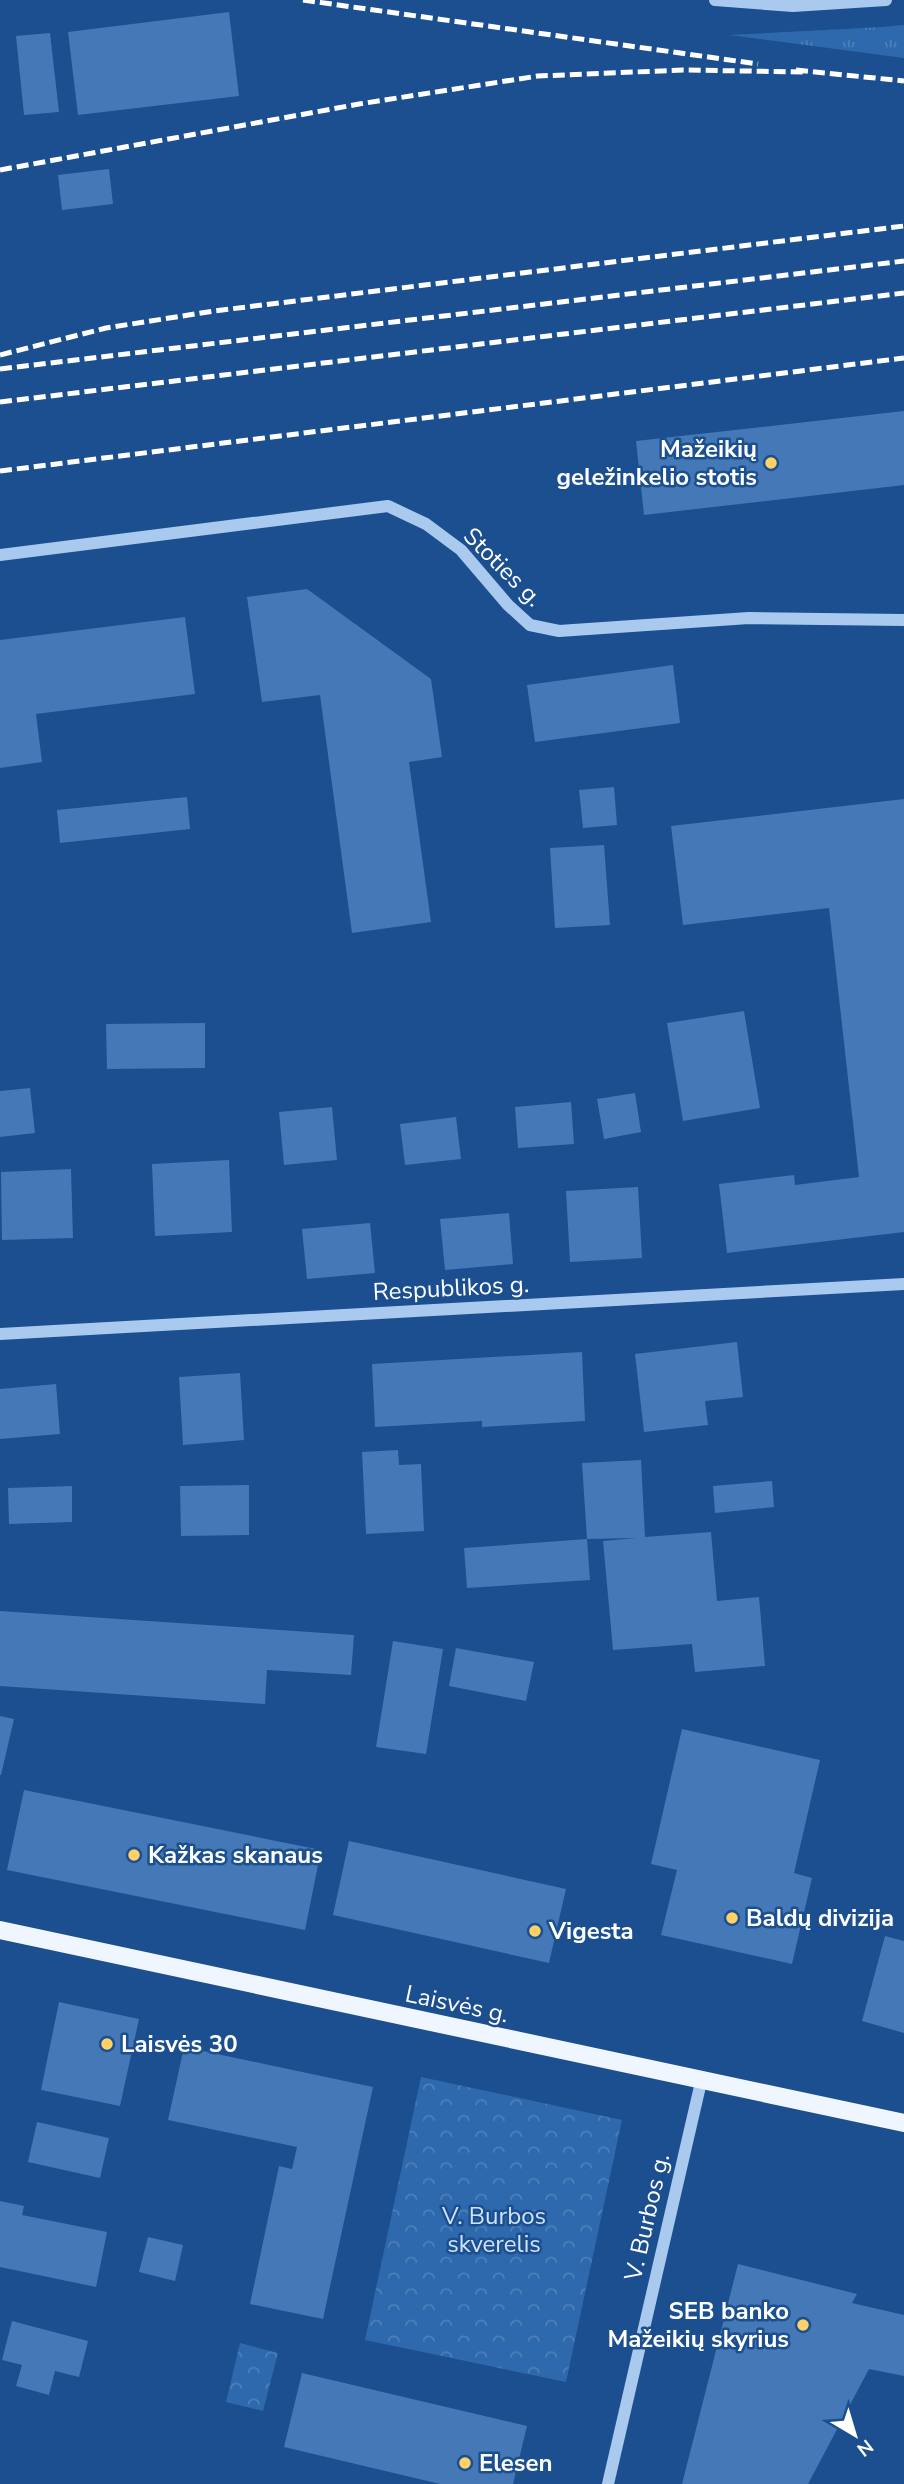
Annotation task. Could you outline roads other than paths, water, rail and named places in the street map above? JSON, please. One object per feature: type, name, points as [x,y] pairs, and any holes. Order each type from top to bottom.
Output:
[{"type":"main road","name":"Laisvės g.","points":[[0,1930],[701,2082],[904,2123]]},
{"type":"street","points":[[715,0],[793,6],[886,0]]},
{"type":"street","name":"Stoties g.","points":[[0,555],[388,506],[426,524],[461,550],[508,605],[530,625],[559,631],[750,618],[904,620]]},
{"type":"street","name":"Respublikos g.","points":[[0,1334],[904,1284]]},
{"type":"street","name":"V. Burbos g.","points":[[608,2484],[701,2082]]},
{"type":"railway","points":[[303,0],[758,64]]},
{"type":"railway","points":[[0,170],[359,104],[538,76],[683,70],[806,72]]},
{"type":"railway","points":[[796,70],[904,81]]},
{"type":"railway","points":[[0,355],[106,328],[214,311],[904,226]]},
{"type":"railway","points":[[0,369],[904,261]]},
{"type":"railway","points":[[0,402],[904,293]]},
{"type":"railway","points":[[0,471],[904,358]]},
{"type":"place","name":"Mažeikių geležinkelio stotis","points":[[771,463]]},
{"type":"place","name":"Kažkas skanaus","points":[[134,1855]]},
{"type":"place","name":"Baldų divizija","points":[[732,1918]]},
{"type":"place","name":"Vigesta","points":[[535,1931]]},
{"type":"place","name":"Laisvės 30","points":[[107,2044]]},
{"type":"place","name":"SEB banko Mažeikių skyrius","points":[[803,2325]]},
{"type":"place","name":"Elesen","points":[[465,2463]]},
{"type":"park label","name":"V. Burbos skverelis","points":[[494,2230]]}]
